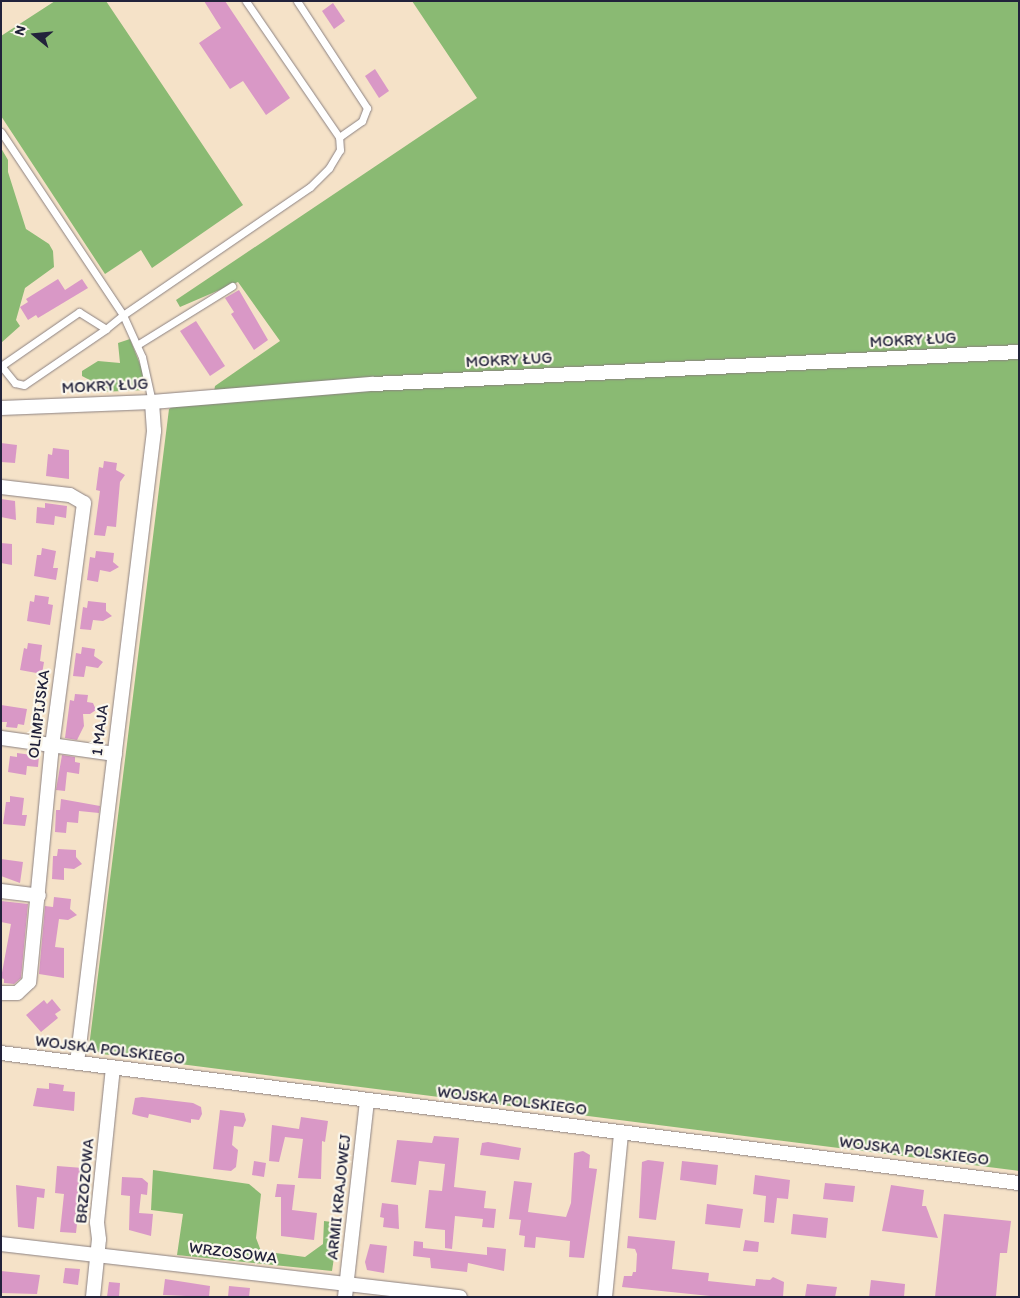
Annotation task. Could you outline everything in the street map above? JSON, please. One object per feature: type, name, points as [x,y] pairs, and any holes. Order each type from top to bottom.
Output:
[{"type":"street","name":"MOKRY ŁUG","points":[[1,408],[152,402],[373,384],[1019,352]]},
{"type":"street","name":"1 MAJA","points":[[77,1063],[154,432],[152,402]]},
{"type":"street","name":"OLIMPIJSKA","points":[[1,487],[70,495],[84,503],[52,745],[39,896],[29,982],[17,993],[1,993]]},
{"type":"street","points":[[1,738],[115,754]]},
{"type":"street","points":[[1,891],[39,896]]},
{"type":"street","name":"WOJSKA POLSKIEGO","points":[[1,1054],[1019,1183]]},
{"type":"street","name":"BRZOZOWA","points":[[93,1297],[98,1255],[97,1222],[113,1068]]},
{"type":"street","name":"ARMII KRAJOWEJ","points":[[346,1291],[367,1101]]},
{"type":"street","points":[[605,1297],[621,1133]]},
{"type":"street","name":"WRZOSOWA","points":[[1,1244],[98,1255],[346,1291],[460,1297]]},
{"type":"lane","points":[[106,329],[79,312],[1,366],[15,383],[24,385],[106,329],[123,315],[310,187],[338,155],[341,142],[339,136],[246,1]]},
{"type":"lane","points":[[297,1],[367,108],[362,121],[339,136]]},
{"type":"lane","points":[[1,132],[123,315],[137,345],[152,402]]},
{"type":"lane","points":[[137,345],[232,286]]},
{"type":"green space","points":[[55,1],[106,1],[243,205],[152,268],[141,250],[105,274],[1,116],[1,36]]},
{"type":"green space","points":[[412,1],[1019,1],[1019,1171],[102,1054],[89,1047],[169,409],[177,404],[212,404],[215,386],[280,341],[238,282],[180,307],[176,300],[477,98]]},
{"type":"green space","points":[[1,148],[8,160],[8,172],[26,229],[49,244],[53,251],[54,267],[25,288],[16,320],[20,326],[1,343]]},
{"type":"green space","points":[[130,339],[145,377],[146,390],[99,392],[99,385],[82,376],[82,371],[98,361],[120,363],[118,343]]},
{"type":"green space","points":[[153,1170],[249,1184],[261,1194],[256,1238],[261,1251],[305,1257],[323,1244],[324,1221],[339,1223],[332,1271],[177,1255],[183,1214],[151,1210]]},
{"type":"building","points":[[204,1],[225,1],[290,98],[266,115],[243,81],[230,89],[199,43],[221,28]]},
{"type":"building","points":[[333,3],[345,21],[334,29],[322,11]]},
{"type":"building","points":[[375,69],[389,91],[379,98],[365,76]]},
{"type":"building","points":[[58,279],[65,290],[82,279],[88,288],[38,318],[36,315],[28,320],[20,307],[28,302],[26,299]]},
{"type":"building","points":[[239,290],[268,340],[254,350],[231,314],[234,312],[225,298]]},
{"type":"building","points":[[196,321],[225,366],[210,376],[180,331]]},
{"type":"building","points":[[1,443],[17,445],[15,463],[1,462]]},
{"type":"building","points":[[53,448],[69,450],[69,479],[46,476],[48,454],[52,455]]},
{"type":"building","points":[[104,461],[117,463],[116,470],[125,475],[120,482],[116,527],[107,526],[105,536],[94,535],[100,491],[96,490],[99,467],[103,468]]},
{"type":"building","points":[[1,499],[15,501],[16,520],[1,517]]},
{"type":"building","points":[[45,503],[67,506],[66,518],[55,516],[54,525],[36,523],[37,507],[45,508]]},
{"type":"building","points":[[1,543],[12,544],[12,565],[1,563]]},
{"type":"building","points":[[42,548],[56,551],[53,568],[58,568],[56,580],[34,576],[37,555],[41,555]]},
{"type":"building","points":[[96,551],[114,553],[113,562],[119,567],[110,572],[100,570],[98,582],[87,580],[90,557],[95,558]]},
{"type":"building","points":[[35,595],[49,597],[48,604],[53,605],[50,625],[27,621],[30,601],[34,602]]},
{"type":"building","points":[[88,601],[106,603],[106,611],[112,616],[103,621],[93,620],[91,630],[80,629],[83,607],[87,608]]},
{"type":"building","points":[[28,643],[42,645],[40,661],[44,662],[42,674],[20,670],[24,648],[27,649]]},
{"type":"building","points":[[82,647],[95,649],[94,656],[103,662],[98,668],[86,666],[84,677],[73,676],[76,653],[81,654]]},
{"type":"building","points":[[75,694],[88,695],[87,702],[93,703],[96,710],[90,714],[83,714],[84,726],[77,740],[65,738],[70,700],[74,701]]},
{"type":"building","points":[[1,705],[27,709],[24,725],[18,724],[17,728],[6,727],[7,722],[1,722]]},
{"type":"building","points":[[17,753],[39,756],[38,767],[27,766],[26,775],[8,772],[10,756],[17,757]]},
{"type":"building","points":[[62,755],[75,757],[75,762],[80,763],[79,774],[67,772],[65,791],[56,790]]},
{"type":"building","points":[[10,796],[24,798],[22,815],[27,815],[25,826],[3,824],[6,802],[10,802]]},
{"type":"building","points":[[61,799],[100,806],[99,813],[79,811],[78,823],[67,822],[66,833],[55,832],[56,810],[60,810]]},
{"type":"building","points":[[58,849],[76,850],[76,857],[82,864],[74,869],[64,868],[64,880],[52,879],[53,856],[57,856]]},
{"type":"building","points":[[1,859],[23,862],[20,883],[1,876]]},
{"type":"building","points":[[54,897],[71,899],[70,909],[77,915],[68,920],[59,919],[55,947],[64,948],[64,978],[39,974],[45,906],[53,907]]},
{"type":"building","points":[[1,901],[28,904],[21,978],[14,984],[4,983],[4,979],[1,978],[11,924],[1,922]]},
{"type":"building","points":[[52,999],[61,1010],[55,1014],[58,1018],[41,1032],[26,1015],[44,1000],[47,1004]]},
{"type":"building","points":[[49,1083],[64,1085],[63,1091],[75,1092],[74,1111],[33,1106],[37,1088],[49,1089]]},
{"type":"building","points":[[142,1097],[193,1103],[201,1107],[202,1114],[199,1120],[191,1119],[191,1123],[149,1114],[148,1118],[132,1114],[135,1098]]},
{"type":"building","points":[[220,1110],[244,1113],[246,1120],[243,1127],[234,1126],[232,1145],[238,1150],[236,1167],[231,1171],[213,1169]]},
{"type":"building","points":[[301,1117],[328,1121],[325,1142],[322,1141],[321,1179],[298,1178],[303,1139],[285,1137],[279,1162],[269,1161],[272,1125],[299,1129]]},
{"type":"building","points":[[434,1136],[459,1138],[454,1187],[486,1191],[484,1208],[496,1209],[494,1228],[482,1227],[483,1219],[455,1216],[452,1249],[445,1248],[445,1230],[425,1228],[429,1190],[442,1191],[445,1164],[419,1161],[416,1185],[391,1182],[397,1140],[432,1143]]},
{"type":"building","points":[[488,1142],[521,1148],[519,1160],[480,1155],[482,1143]]},
{"type":"building","points":[[583,1151],[590,1155],[589,1168],[597,1169],[584,1258],[569,1257],[570,1241],[536,1237],[535,1248],[524,1247],[525,1236],[519,1235],[521,1220],[509,1219],[514,1181],[532,1183],[528,1212],[566,1217],[571,1203],[574,1153]]},
{"type":"building","points":[[648,1160],[664,1162],[656,1220],[639,1218],[642,1162]]},
{"type":"building","points":[[254,1161],[266,1163],[264,1177],[252,1175]]},
{"type":"building","points":[[682,1161],[718,1165],[716,1185],[680,1180]]},
{"type":"building","points":[[57,1166],[83,1168],[76,1233],[60,1232],[64,1194],[55,1193]]},
{"type":"building","points":[[755,1175],[790,1180],[788,1199],[777,1198],[774,1223],[764,1222],[766,1196],[753,1194]]},
{"type":"building","points":[[122,1177],[142,1178],[148,1183],[147,1195],[141,1194],[139,1213],[153,1214],[151,1236],[129,1230],[130,1196],[121,1195]]},
{"type":"building","points":[[825,1183],[855,1186],[853,1202],[823,1199]]},
{"type":"building","points":[[277,1184],[295,1185],[292,1210],[317,1213],[314,1240],[281,1236],[281,1197],[275,1197]]},
{"type":"building","points":[[16,1185],[45,1189],[44,1198],[37,1197],[34,1229],[18,1227]]},
{"type":"building","points":[[891,1185],[924,1190],[922,1206],[926,1206],[938,1238],[882,1231]]},
{"type":"building","points":[[382,1203],[398,1205],[399,1229],[383,1227],[384,1218],[380,1217]]},
{"type":"building","points":[[707,1204],[743,1209],[740,1228],[705,1224]]},
{"type":"building","points":[[793,1214],[828,1218],[826,1238],[791,1234]]},
{"type":"building","points":[[944,1214],[1011,1221],[1007,1253],[1000,1253],[996,1296],[935,1297]]},
{"type":"building","points":[[628,1236],[675,1241],[672,1269],[709,1273],[708,1281],[755,1286],[756,1279],[770,1280],[773,1277],[784,1282],[783,1297],[720,1297],[622,1287],[624,1276],[632,1276],[633,1272],[636,1272],[637,1254],[635,1249],[627,1248]]},
{"type":"building","points":[[745,1240],[759,1242],[758,1252],[743,1251]]},
{"type":"building","points":[[414,1241],[423,1242],[423,1248],[487,1255],[487,1247],[506,1249],[504,1271],[468,1263],[467,1272],[431,1268],[430,1258],[413,1256]]},
{"type":"building","points":[[370,1244],[387,1246],[384,1273],[367,1270],[365,1262]]},
{"type":"building","points":[[65,1268],[80,1269],[78,1285],[63,1283]]},
{"type":"building","points":[[1,1271],[40,1275],[37,1294],[1,1293]]},
{"type":"building","points":[[165,1279],[210,1286],[209,1297],[163,1295]]},
{"type":"building","points":[[871,1280],[905,1284],[904,1297],[869,1297]]},
{"type":"building","points":[[109,1282],[120,1283],[119,1297],[107,1297]]},
{"type":"building","points":[[807,1284],[837,1287],[835,1297],[805,1297]]},
{"type":"building","points":[[229,1286],[250,1288],[249,1297],[228,1297]]}]
